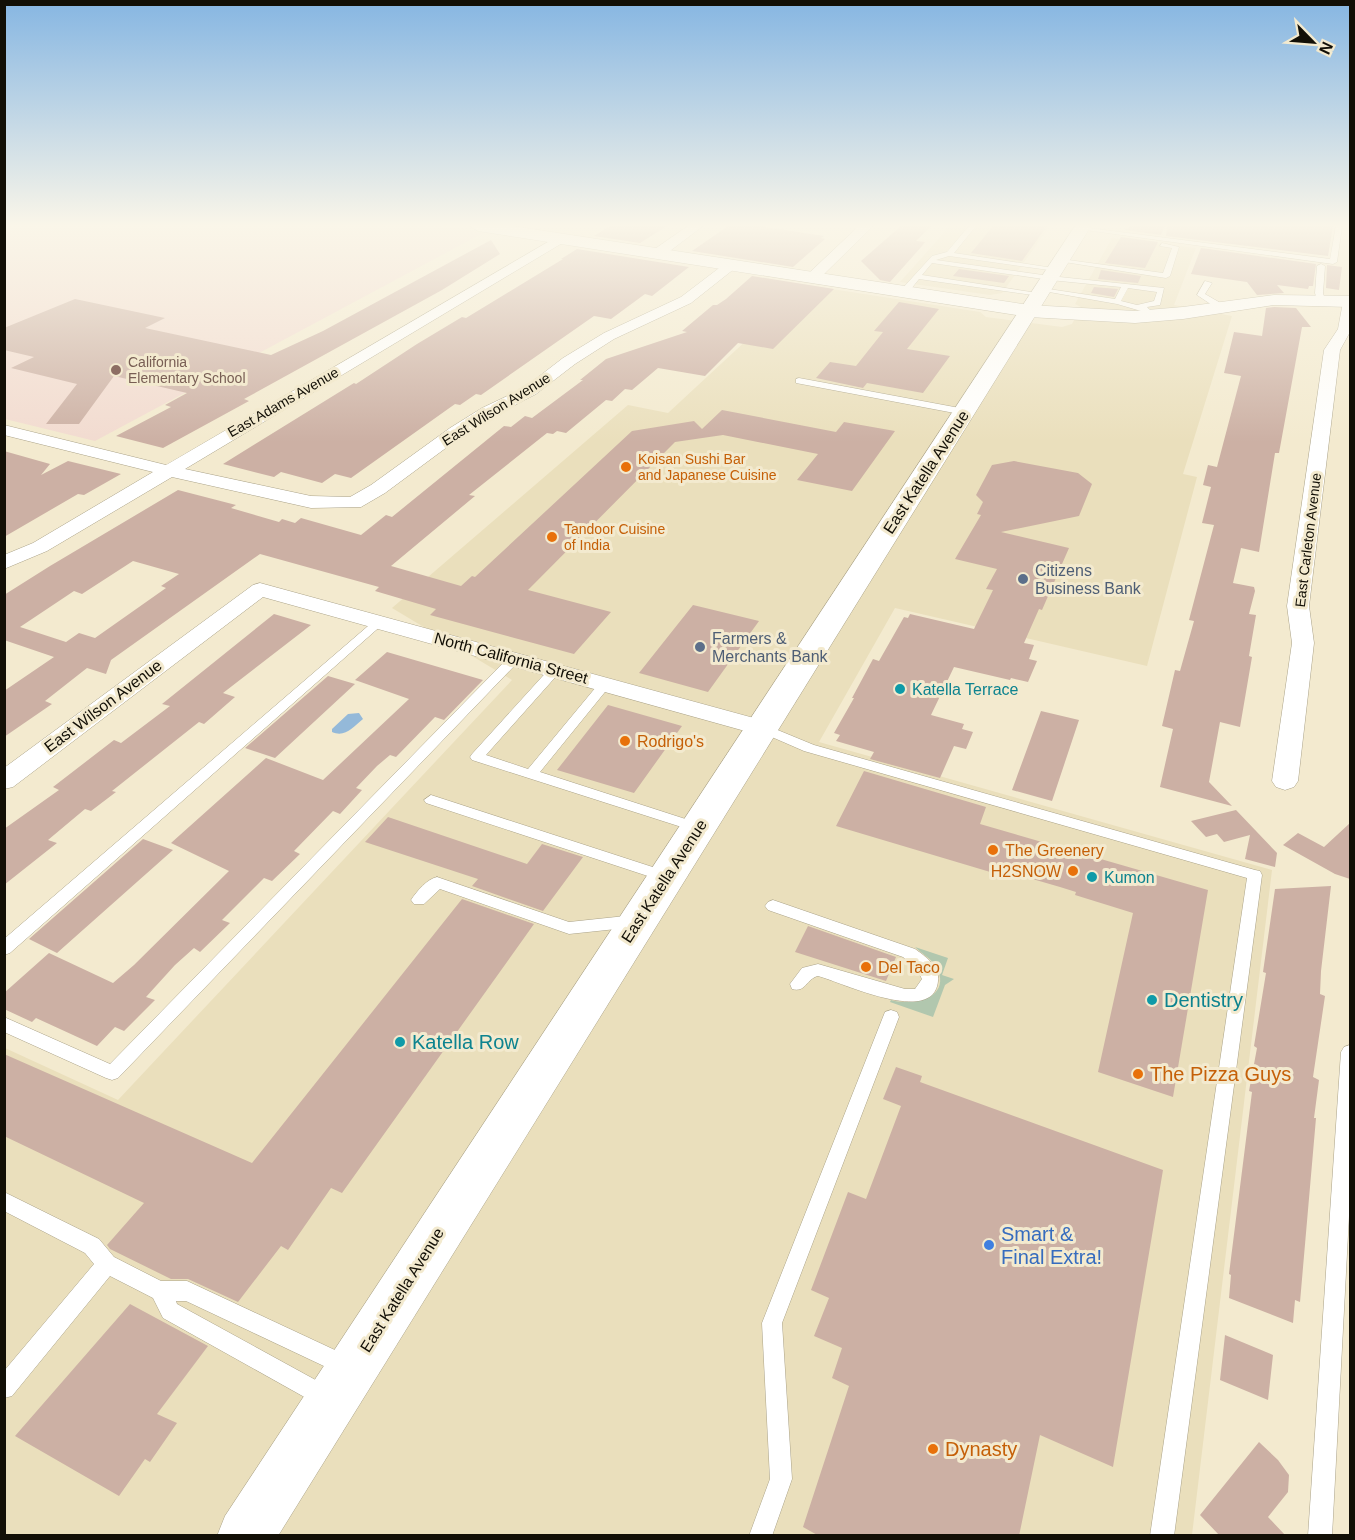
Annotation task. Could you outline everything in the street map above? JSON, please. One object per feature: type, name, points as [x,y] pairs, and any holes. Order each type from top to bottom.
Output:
[{"type":"main road","points":[[942,298],[969,302],[987,298]]},
{"type":"main road","name":"East Katella Avenue","points":[[245,1536],[1037,298]]},
{"type":"main road","points":[[1086,298],[1110,306],[1145,311],[1221,307],[1274,300],[1350,302]]},
{"type":"street","name":"East Adams Avenue","points":[[4,563],[40,547],[166,470],[460,298]]},
{"type":"street","name":"East Wilson Avenue","points":[[166,470],[311,502],[354,503],[378,489],[456,432],[488,412],[530,391],[609,336],[689,298]]},
{"type":"street","name":"East Carleton Avenue","points":[[1286,781],[1303,643],[1298,606],[1332,350],[1345,329],[1350,302]]},
{"type":"street","points":[[4,430],[166,470]]},
{"type":"street","name":"East Wilson Avenue","points":[[4,781],[260,588]]},
{"type":"street","name":"North California Street","points":[[260,588],[763,728]]},
{"type":"lane","points":[[969,302],[973,298]]},
{"type":"lane","points":[[1089,298],[1110,306],[1116,298]]},
{"type":"lane","points":[[1145,311],[1157,303],[1159,298]]},
{"type":"lane","points":[[1206,298],[1221,307]]},
{"type":"lane","points":[[799,381],[965,412]]},
{"type":"lane","points":[[4,949],[379,622]]},
{"type":"lane","points":[[4,1024],[112,1073],[514,659]]},
{"type":"lane","points":[[555,670],[477,757],[699,828]]},
{"type":"lane","points":[[531,774],[605,684]]},
{"type":"lane","points":[[763,728],[809,748],[1255,875],[1162,1536]]},
{"type":"lane","points":[[431,800],[667,877]]},
{"type":"lane","points":[[419,900],[437,882],[568,928],[640,920]]},
{"type":"lane","points":[[773,906],[909,953],[926,967],[931,977],[929,986],[923,993],[915,996],[897,994],[818,970],[802,976],[798,984]]},
{"type":"lane","points":[[760,1536],[781,1479],[772,1323],[891,1017]]},
{"type":"lane","points":[[1320,1536],[1350,1053]]},
{"type":"lane","points":[[4,1201],[92,1246],[107,1264],[160,1291],[186,1291],[342,1385]]},
{"type":"lane","points":[[4,1388],[107,1264]]},
{"type":"lane","points":[[160,1291],[170,1311],[342,1385]]},
{"type":"shaded area","points":[[5,298],[362,298],[95,441],[5,419]]},
{"type":"shaded area","points":[[792,298],[889,298],[980,312],[986,317],[1062,327],[1072,324],[1081,307],[1075,304],[1078,298],[1177,298],[1174,305],[1232,316],[1183,474],[1197,477],[1147,666],[895,608],[819,742],[1272,870],[1192,1535],[5,1536],[5,1048],[118,1100],[512,680],[392,608],[628,405],[668,413]]},
{"type":"green space","points":[[915,947],[948,958],[942,975],[954,979],[945,985],[933,1017],[890,1002],[891,1000],[917,1001],[933,994],[938,988],[940,980],[936,966]]},
{"type":"water","points":[[359,713],[363,719],[349,731],[341,734],[332,732],[332,729],[348,714]]},
{"type":"building","points":[[384,298],[428,298],[244,399],[249,401],[163,448],[116,436],[171,407],[165,405],[187,393],[114,376],[79,424],[46,424],[77,384],[11,368],[34,357],[4,350],[4,328],[75,299],[165,318],[145,328],[271,355],[323,331]]},
{"type":"building","points":[[499,298],[640,298],[611,319],[594,316],[481,395],[476,394],[460,405],[455,404],[351,478],[335,474],[322,483],[281,472],[274,477],[223,464],[354,383],[356,384],[417,344],[462,317],[466,318]]},
{"type":"building","points":[[727,298],[825,298],[773,349],[738,343],[705,376],[658,368],[632,390],[625,389],[612,401],[606,400],[566,433],[557,431],[553,434],[547,433],[469,495],[475,496],[391,566],[461,586],[472,576],[475,577],[632,431],[694,421],[702,429],[722,410],[836,432],[844,422],[895,431],[852,491],[797,480],[818,454],[723,435],[675,442],[528,590],[611,612],[574,654],[430,615],[436,609],[375,591],[379,587],[260,554],[111,660],[106,674],[87,668],[45,701],[52,704],[4,737],[4,691],[54,657],[4,640],[4,595],[50,566],[178,490],[236,505],[231,508],[279,522],[282,519],[295,523],[301,518],[361,535],[386,515],[392,517],[504,426],[511,427],[525,416],[532,418],[583,380],[580,380],[606,359],[687,332],[682,331],[713,305]],"holes":[[[133,561],[179,574],[161,586],[166,588],[95,638],[79,633],[66,642],[20,627],[74,591],[82,594]]]},
{"type":"building","points":[[899,302],[939,309],[907,349],[950,356],[923,393],[867,383],[863,388],[816,378],[830,362],[856,366],[883,332],[874,331]]},
{"type":"building","points":[[1266,308],[1296,308],[1311,327],[1302,327],[1279,453],[1275,453],[1259,552],[1241,548],[1233,583],[1254,587],[1249,614],[1256,615],[1249,656],[1252,657],[1240,727],[1220,722],[1209,782],[1232,806],[1160,787],[1173,729],[1162,726],[1175,670],[1180,671],[1194,621],[1189,620],[1214,525],[1202,523],[1211,487],[1203,485],[1208,465],[1217,467],[1241,376],[1224,373],[1234,332],[1262,336]]},
{"type":"building","points":[[4,451],[50,464],[41,475],[68,461],[121,474],[84,495],[78,494],[4,537]]},
{"type":"building","points":[[1014,461],[1078,473],[1092,484],[1079,516],[1001,532],[1069,548],[1042,610],[1039,609],[1024,643],[1034,645],[1029,659],[1037,661],[1028,682],[954,667],[931,715],[964,724],[962,729],[973,732],[966,749],[954,746],[940,778],[870,759],[874,752],[836,741],[840,735],[834,733],[873,659],[879,661],[904,617],[908,618],[910,614],[974,629],[993,590],[986,589],[997,569],[955,559],[981,515],[977,514],[983,502],[976,495],[992,465]]},
{"type":"building","name":"Farmers & Merchants Bank","points":[[693,605],[759,621],[708,692],[639,673]]},
{"type":"building","points":[[274,614],[311,625],[223,693],[235,697],[204,724],[199,722],[112,791],[116,792],[91,811],[85,809],[48,840],[57,843],[4,885],[4,829],[59,790],[53,787],[114,740],[121,743],[170,706],[162,704]]},
{"type":"building","points":[[387,652],[483,680],[444,720],[435,717],[396,757],[390,755],[377,766],[356,788],[362,790],[340,814],[333,811],[294,851],[300,854],[272,881],[264,878],[222,920],[230,923],[200,952],[194,948],[175,965],[146,997],[155,1000],[124,1031],[115,1027],[97,1046],[36,1018],[32,1022],[4,1009],[4,993],[49,953],[113,983],[134,965],[229,871],[171,843],[266,758],[323,780],[409,699],[355,680]]},
{"type":"building","points":[[328,676],[355,684],[275,758],[245,748]]},
{"type":"building","name":"Rodrigo's","points":[[608,705],[682,726],[634,793],[557,770]]},
{"type":"building","points":[[1041,711],[1079,720],[1052,801],[1012,790]]},
{"type":"building","points":[[864,771],[986,807],[980,824],[1208,890],[1173,1097],[1098,1072],[1133,913],[1075,895],[1076,892],[1060,887],[1008,872],[1007,877],[836,826]]},
{"type":"building","points":[[1236,810],[1277,853],[1275,867],[1245,859],[1250,835],[1224,842],[1217,834],[1206,837],[1191,821]]},
{"type":"building","points":[[388,817],[527,864],[542,844],[583,857],[543,911],[472,886],[478,879],[365,842]]},
{"type":"building","points":[[1350,823],[1350,879],[1335,874],[1283,845],[1298,833],[1324,847]]},
{"type":"building","points":[[143,839],[173,850],[57,953],[29,939]]},
{"type":"building","points":[[1331,886],[1321,971],[1320,994],[1325,996],[1313,1077],[1319,1080],[1300,1302],[1295,1300],[1293,1323],[1229,1298],[1231,1275],[1229,1274],[1252,1092],[1249,1091],[1257,1048],[1254,1046],[1266,973],[1263,972],[1275,889]]},
{"type":"building","points":[[462,899],[534,924],[342,1193],[331,1188],[288,1250],[281,1246],[238,1302],[188,1279],[171,1279],[110,1249],[107,1245],[144,1203],[4,1136],[4,1054],[252,1163]]},
{"type":"building","name":"Del Taco","points":[[808,926],[896,957],[886,981],[795,952]]},
{"type":"building","name":"Smart & Final Extra!","points":[[896,1067],[922,1076],[920,1082],[1163,1170],[1113,1467],[1040,1435],[1019,1536],[819,1536],[803,1527],[849,1386],[832,1378],[842,1348],[814,1336],[829,1298],[811,1290],[848,1192],[866,1199],[901,1106],[883,1099]]},
{"type":"building","points":[[130,1304],[208,1346],[157,1414],[177,1423],[150,1462],[145,1459],[119,1496],[15,1436]]},
{"type":"building","points":[[1225,1335],[1273,1355],[1268,1400],[1220,1380]]},
{"type":"building","points":[[1259,1442],[1278,1460],[1289,1475],[1288,1492],[1268,1517],[1286,1536],[1220,1536],[1200,1515]]},
{"type":"place","name":"California Elementary School","points":[[116,370]]},
{"type":"place","name":"Koisan Sushi Bar and Japanese Cuisine","points":[[626,467]]},
{"type":"place","name":"Tandoor Cuisine of India","points":[[552,537]]},
{"type":"place","name":"Citizens Business Bank","points":[[1023,579]]},
{"type":"place","name":"Farmers & Merchants Bank","points":[[700,647]]},
{"type":"place","name":"Katella Terrace","points":[[900,689]]},
{"type":"place","name":"Rodrigo's","points":[[625,741]]},
{"type":"place","name":"The Greenery","points":[[993,850]]},
{"type":"place","name":"H2SNOW","points":[[1073,871]]},
{"type":"place","name":"Kumon","points":[[1092,877]]},
{"type":"place","name":"Del Taco","points":[[866,967]]},
{"type":"place","name":"Dentistry","points":[[1152,1000]]},
{"type":"place","name":"Katella Row","points":[[400,1042]]},
{"type":"place","name":"The Pizza Guys","points":[[1138,1074]]},
{"type":"place","name":"Smart & Final Extra!","points":[[989,1245]]},
{"type":"place","name":"Dynasty","points":[[933,1449]]}]
